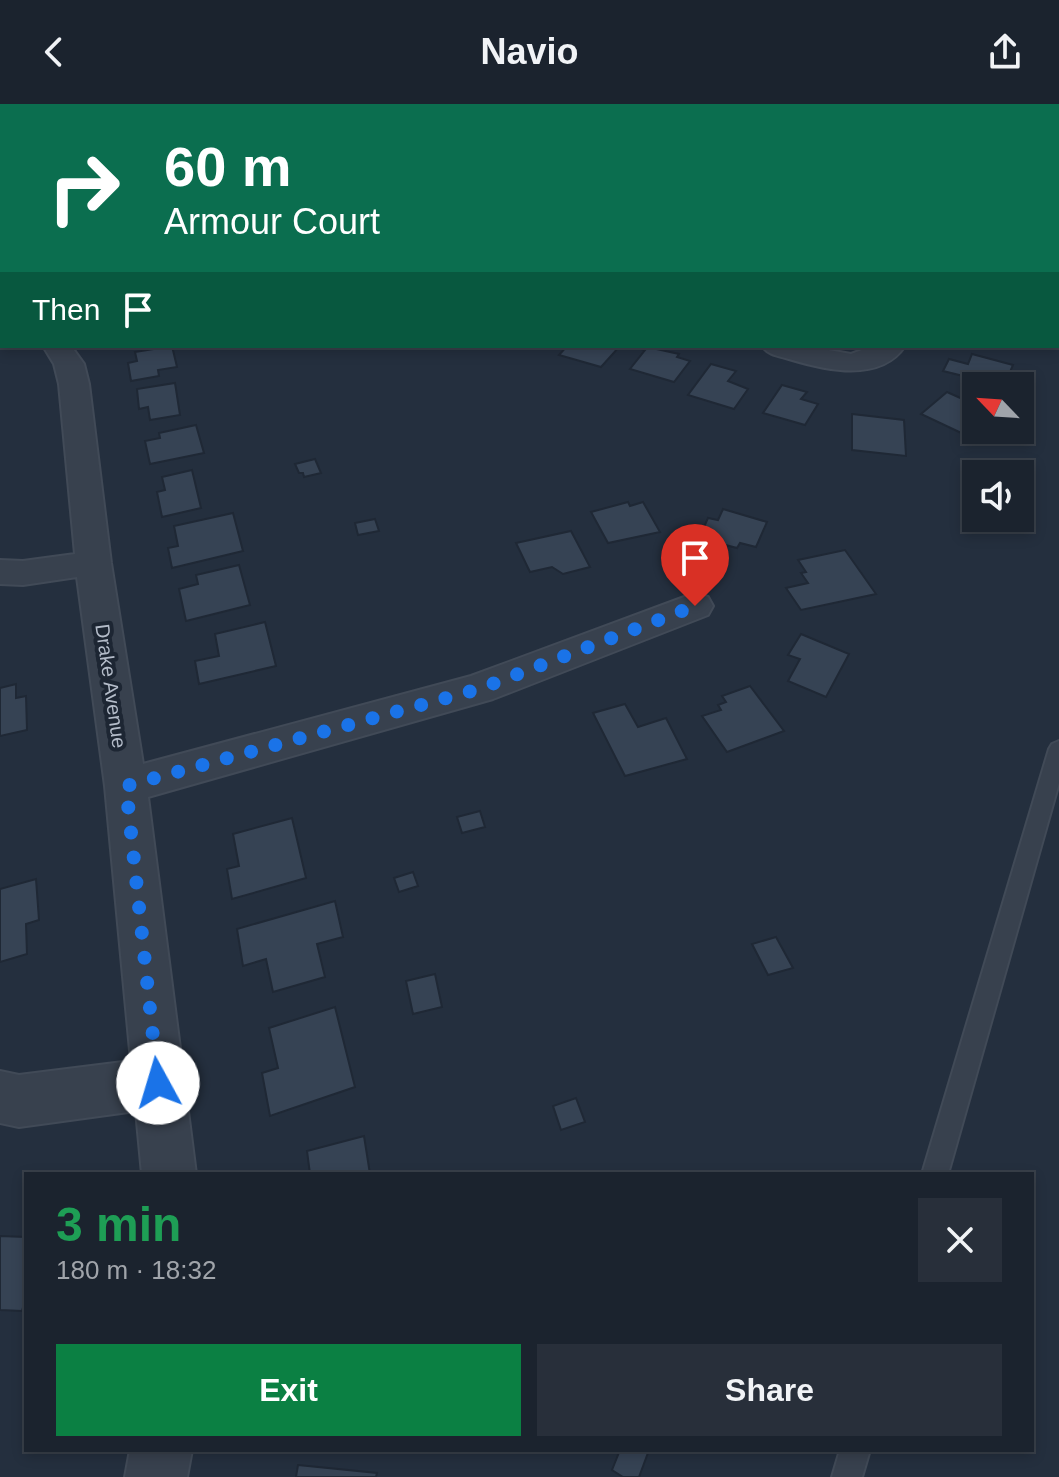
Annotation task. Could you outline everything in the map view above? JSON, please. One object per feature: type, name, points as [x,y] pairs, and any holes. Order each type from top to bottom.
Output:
[{"type":"street","name":"Drake Avenue","points":[[58,348],[69,364],[74,384],[93,563],[126,786],[169,1172]]},
{"type":"street","points":[[783,348],[820,359],[849,362],[874,358],[889,348]]},
{"type":"street","points":[[0,572],[23,573],[93,563]]},
{"type":"street","points":[[126,786],[479,689],[695,606]]},
{"type":"street","points":[[0,1097],[35,1100],[158,1083]]},
{"type":"street","points":[[156,1477],[161,1452]]},
{"type":"lane","points":[[936,1172],[1059,749]]},
{"type":"lane","points":[[847,1477],[854,1452]]},
{"type":"building","points":[[172,348],[177,367],[158,370],[159,376],[131,381],[128,363],[137,361],[135,352]]},
{"type":"building","points":[[565,348],[618,348],[601,367],[559,355]]},
{"type":"building","points":[[652,348],[679,354],[677,357],[690,361],[674,382],[630,369],[645,350],[641,349]]},
{"type":"building","points":[[972,354],[1013,365],[1010,372],[962,372],[962,376],[943,371],[949,359],[968,364]]},
{"type":"building","points":[[711,364],[736,371],[728,381],[748,389],[734,409],[688,395]]},
{"type":"building","points":[[175,383],[180,415],[150,420],[148,407],[139,409],[137,389]]},
{"type":"building","points":[[782,385],[807,392],[801,399],[818,404],[805,425],[763,413]]},
{"type":"building","points":[[947,392],[962,399],[962,433],[921,414]]},
{"type":"building","points":[[852,414],[904,420],[906,456],[852,450]]},
{"type":"building","points":[[196,425],[204,453],[150,464],[145,441],[160,438],[159,433]]},
{"type":"building","points":[[315,459],[321,473],[304,477],[303,473],[299,473],[295,464]]},
{"type":"building","points":[[192,470],[201,508],[162,517],[157,492],[165,490],[162,477]]},
{"type":"building","points":[[628,502],[630,506],[643,502],[660,532],[608,543],[591,512]]},
{"type":"building","points":[[723,509],[767,522],[756,547],[740,543],[737,548],[699,538],[708,518],[718,520]]},
{"type":"building","points":[[233,513],[243,551],[172,568],[168,548],[178,546],[174,526]]},
{"type":"building","points":[[375,519],[379,531],[358,535],[355,523]]},
{"type":"building","points":[[571,531],[590,567],[563,574],[552,567],[530,572],[516,543]]},
{"type":"building","points":[[845,550],[876,594],[801,610],[786,588],[808,583],[801,573],[806,572],[798,560]]},
{"type":"building","points":[[239,565],[250,605],[186,621],[179,589],[198,584],[196,575]]},
{"type":"building","points":[[265,622],[276,666],[199,684],[195,661],[219,656],[215,634]]},
{"type":"building","points":[[801,634],[849,654],[826,697],[788,681],[800,659],[788,655]]},
{"type":"building","points":[[16,684],[16,698],[26,696],[27,730],[0,736],[0,688]]},
{"type":"building","points":[[750,686],[784,731],[727,752],[702,716],[721,710],[718,705],[726,702],[722,696]]},
{"type":"building","points":[[625,704],[638,727],[666,718],[687,759],[625,776],[593,713]]},
{"type":"building","points":[[480,811],[485,827],[462,833],[457,817]]},
{"type":"building","points":[[292,818],[306,878],[232,899],[227,869],[239,866],[233,834]]},
{"type":"building","points":[[413,872],[418,886],[399,892],[394,878]]},
{"type":"building","points":[[36,879],[39,920],[26,924],[27,954],[0,962],[0,889]]},
{"type":"building","points":[[335,901],[343,937],[317,944],[325,977],[273,992],[266,959],[243,966],[237,929]]},
{"type":"building","points":[[776,937],[793,968],[768,975],[752,944]]},
{"type":"building","points":[[435,974],[442,1007],[413,1014],[406,981]]},
{"type":"building","points":[[335,1007],[355,1087],[270,1116],[262,1073],[278,1068],[269,1028]]},
{"type":"building","points":[[576,1098],[585,1122],[561,1130],[553,1106]]},
{"type":"building","points":[[364,1136],[370,1172],[310,1172],[307,1151]]},
{"type":"building","points":[[0,1236],[24,1237],[22,1311],[0,1310]]},
{"type":"building","points":[[619,1452],[648,1452],[639,1477],[623,1477],[612,1470]]},
{"type":"building","points":[[298,1465],[377,1473],[376,1477],[296,1477]]},
{"type":"route","points":[[158,1083],[126,786],[479,689],[695,606]]}]
